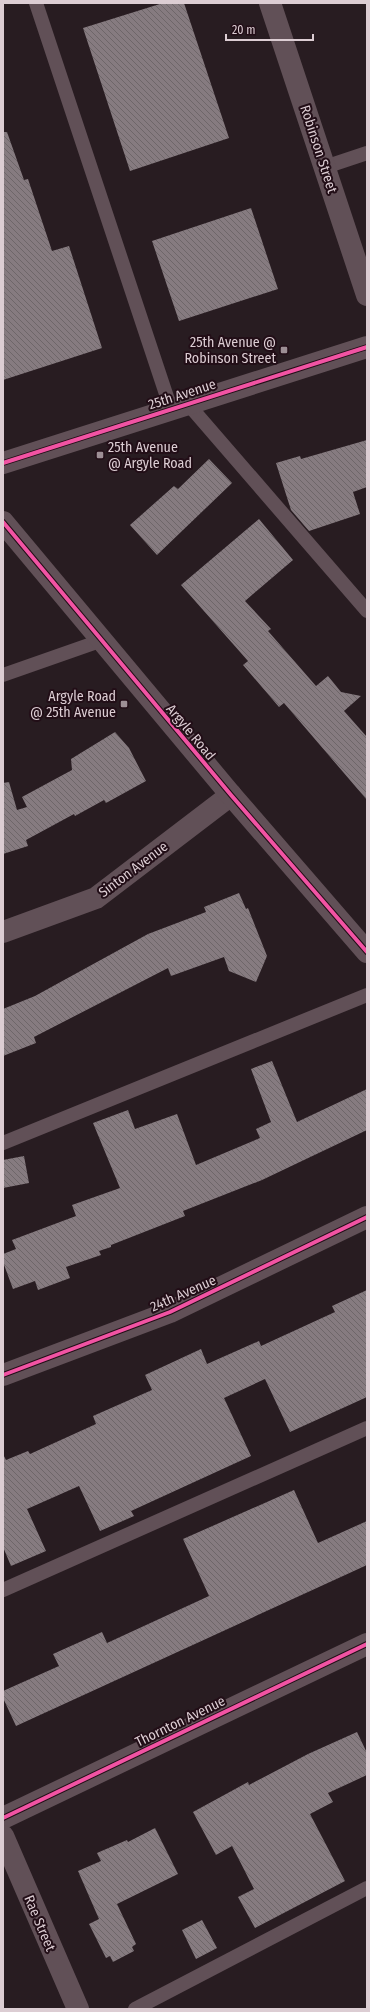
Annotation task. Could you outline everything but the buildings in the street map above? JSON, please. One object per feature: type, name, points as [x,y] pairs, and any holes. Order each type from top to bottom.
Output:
[{"type":"street","name":"Robinson Street","points":[[270,3],[367,295]]},
{"type":"street","name":"25th Avenue","points":[[3,463],[367,347]]},
{"type":"street","name":"Argyle Road","points":[[3,522],[100,641],[367,952]]},
{"type":"street","name":"Sinton Avenue","points":[[3,932],[96,898],[231,795]]},
{"type":"street","name":"24th Avenue","points":[[3,1375],[170,1312],[367,1217]]},
{"type":"street","name":"Thornton Avenue","points":[[3,1818],[367,1644]]},
{"type":"street","name":"Rae Street","points":[[3,1836],[78,2009]]},
{"type":"lane","points":[[36,3],[180,407],[365,606]]},
{"type":"lane","points":[[325,167],[367,153]]},
{"type":"lane","points":[[3,675],[100,641]]},
{"type":"lane","points":[[3,1143],[367,995]]},
{"type":"lane","points":[[3,1590],[367,1428]]},
{"type":"lane","points":[[135,2009],[367,1888]]},
{"type":"cycle path","points":[[3,463],[367,347]]},
{"type":"cycle path","points":[[3,522],[231,795],[367,952]]},
{"type":"cycle path","points":[[3,1375],[170,1312],[367,1217]]},
{"type":"cycle path","points":[[3,1818],[367,1644]]},
{"type":"place","name":"25th Avenue @ Robinson Street","points":[[284,350]]},
{"type":"place","name":"25th Avenue @ Argyle Road","points":[[100,455]]},
{"type":"place","name":"Argyle Road @ 25th Avenue","points":[[124,704]]}]
